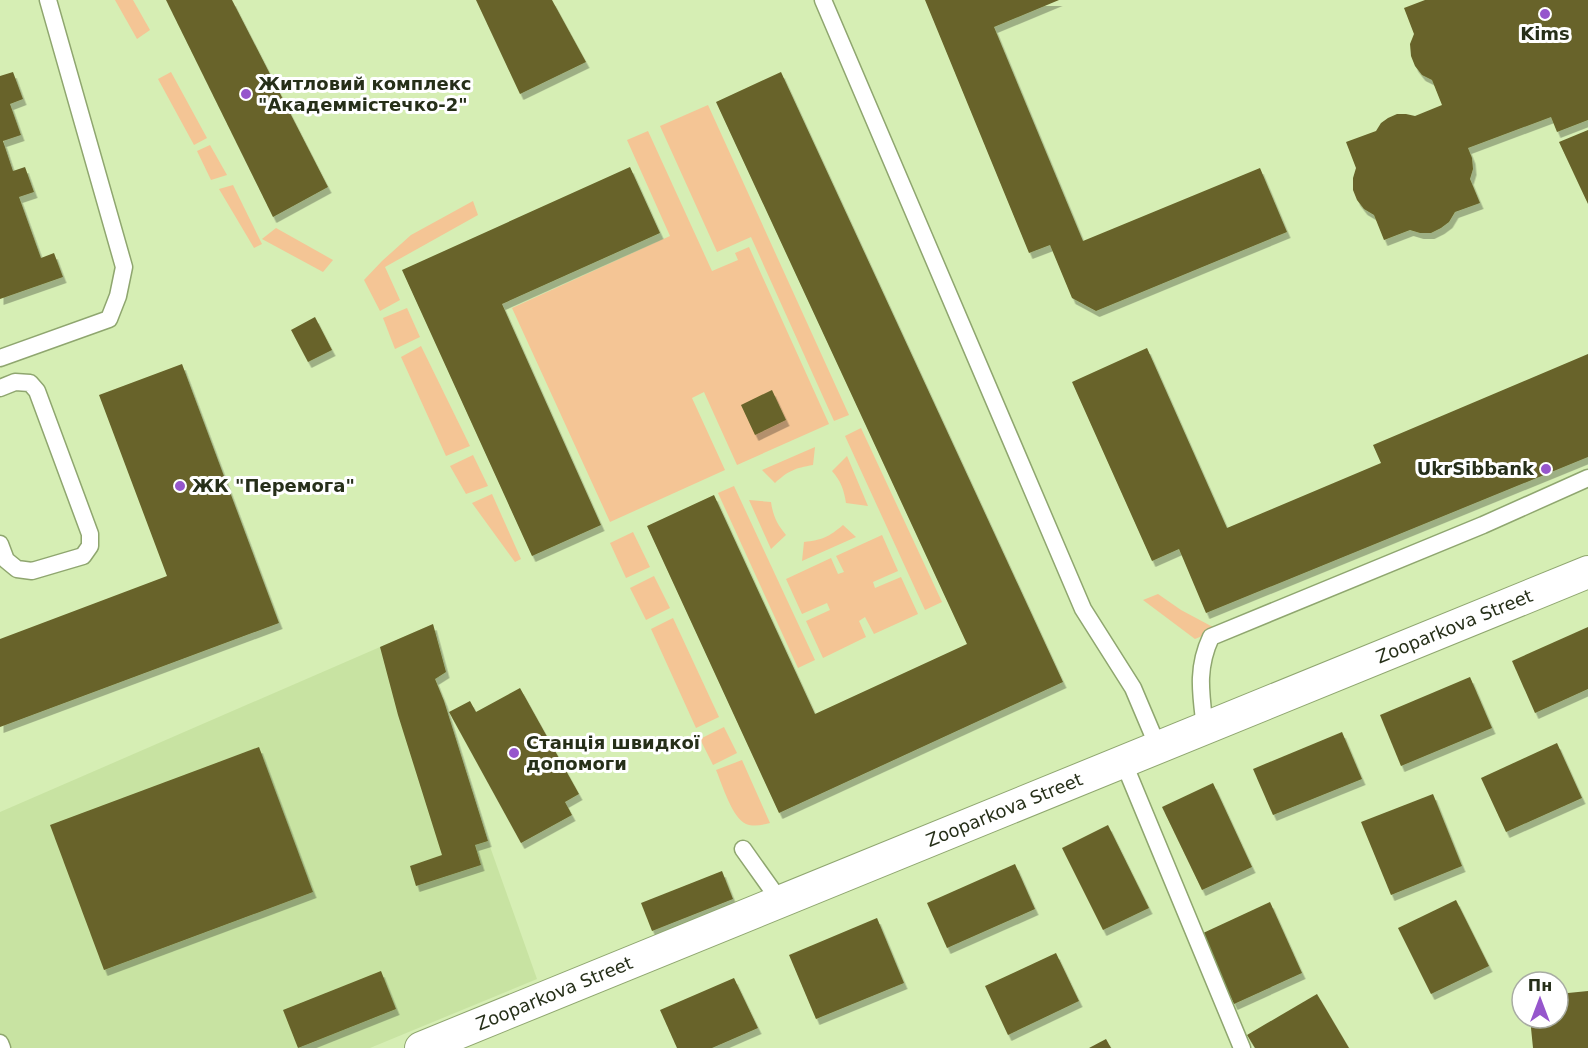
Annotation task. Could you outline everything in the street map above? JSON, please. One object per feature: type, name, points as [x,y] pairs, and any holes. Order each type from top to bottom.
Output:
[{"type":"street","name":"Zooparkova Street","points":[[421,1048],[1588,572]]},
{"type":"lane","points":[[0,358],[109,319],[118,296],[124,267],[48,0]]},
{"type":"lane","points":[[824,0],[1083,609],[1133,688],[1158,747]]},
{"type":"lane","points":[[0,388],[15,382],[30,383],[37,390],[90,534],[90,546],[83,556],[32,571],[17,569],[6,560],[0,544]]},
{"type":"lane","points":[[1205,728],[1200,680],[1204,651],[1211,637],[1483,525],[1588,478]]},
{"type":"lane","points":[[1123,761],[1242,1048]]},
{"type":"lane","points":[[743,849],[780,901]]},
{"type":"lane","points":[[0,1044],[2,1048]]},
{"type":"shaded area","points":[[115,0],[133,0],[150,30],[137,39]]},
{"type":"shaded area","points":[[171,72],[207,138],[194,145],[158,79]]},
{"type":"shaded area","points":[[708,105],[849,415],[834,421],[751,237],[717,252],[660,126]]},
{"type":"shaded area","points":[[648,131],[712,271],[738,260],[735,253],[749,247],[829,424],[737,465],[704,392],[692,398],[725,470],[610,522],[512,308],[670,236],[627,140]]},
{"type":"shaded area","points":[[210,145],[227,175],[211,180],[197,151]]},
{"type":"shaded area","points":[[233,185],[262,244],[254,248],[219,189]]},
{"type":"shaded area","points":[[473,201],[478,215],[385,267],[400,300],[380,311],[364,280],[411,235]]},
{"type":"shaded area","points":[[276,228],[333,260],[323,272],[262,239]]},
{"type":"shaded area","points":[[407,308],[420,337],[395,349],[383,318]]},
{"type":"shaded area","points":[[421,346],[470,446],[446,456],[401,357]]},
{"type":"shaded area","points":[[861,428],[942,602],[925,610],[845,436]]},
{"type":"shaded area","points":[[815,447],[813,465],[792,471],[775,483],[762,470]]},
{"type":"shaded area","points":[[473,455],[488,486],[466,494],[450,466]]},
{"type":"shaded area","points":[[847,456],[868,506],[846,503],[842,486],[832,471]]},
{"type":"shaded area","points":[[734,486],[815,660],[798,668],[718,493]]},
{"type":"shaded area","points":[[492,494],[521,559],[515,562],[472,503]]},
{"type":"shaded area","points":[[749,500],[771,502],[776,520],[786,535],[771,549]]},
{"type":"shaded area","points":[[843,525],[856,537],[802,561],[804,542],[825,537]]},
{"type":"shaded area","points":[[633,532],[650,567],[626,578],[610,543]]},
{"type":"shaded area","points":[[882,535],[898,571],[873,582],[875,588],[901,577],[918,614],[874,634],[865,617],[859,621],[866,637],[823,658],[806,621],[830,610],[827,603],[802,614],[786,579],[831,558],[838,574],[844,572],[836,556]]},
{"type":"shaded area","points":[[654,576],[670,608],[646,620],[630,588]]},
{"type":"shaded area","points":[[1158,594],[1181,610],[1211,626],[1226,626],[1195,639],[1143,600]]},
{"type":"shaded area","points":[[673,618],[719,717],[696,728],[651,629]]},
{"type":"shaded area","points":[[433,624],[446,672],[435,680],[444,701],[488,841],[537,979],[370,1048],[2,1048],[0,1040],[0,812]]},
{"type":"shaded area","points":[[724,727],[737,753],[713,765],[700,739]]},
{"type":"shaded area","points":[[742,760],[770,823],[755,826],[746,824],[736,815],[728,800],[716,770]]},
{"type":"building","name":"Житловий комплекс \"Академмістечко-2\"","points":[[166,0],[232,0],[328,187],[273,217]]},
{"type":"building","name":"Житловий комплекс \"Академмістечко-2\"","points":[[476,0],[552,0],[586,62],[520,94]]},
{"type":"building","points":[[925,0],[1059,0],[994,27],[1083,241],[1260,168],[1287,232],[1096,311],[1072,298],[1050,245],[1029,253]]},
{"type":"building","points":[[1425,0],[1588,0],[1588,120],[1557,132],[1551,117],[1468,148],[1473,169],[1470,179],[1480,203],[1455,212],[1449,222],[1431,233],[1410,230],[1384,240],[1374,215],[1364,209],[1353,190],[1356,168],[1346,142],[1376,131],[1381,123],[1397,114],[1415,116],[1442,105],[1432,80],[1422,75],[1411,56],[1410,44],[1414,34],[1404,8]]},
{"type":"building","points":[[13,72],[23,99],[10,104],[21,135],[3,141],[13,171],[25,167],[34,192],[19,197],[41,258],[54,253],[63,277],[0,299],[0,76]]},
{"type":"building","points":[[781,72],[1063,682],[779,813],[647,526],[714,495],[815,714],[967,644],[716,102]]},
{"type":"building","points":[[1588,130],[1588,204],[1559,142]]},
{"type":"building","points":[[630,167],[660,233],[502,304],[601,525],[532,556],[402,270]]},
{"type":"building","points":[[315,317],[332,350],[308,362],[291,330]]},
{"type":"building","points":[[1147,348],[1227,528],[1381,463],[1373,445],[1588,354],[1588,457],[1206,613],[1179,549],[1152,561],[1072,382]]},
{"type":"building","name":"ЖК \"Перемога\"","points":[[182,364],[279,623],[0,727],[0,639],[167,576],[99,395]]},
{"type":"building","points":[[772,390],[786,420],[755,435],[741,405]]},
{"type":"building","points":[[433,624],[446,672],[435,679],[488,841],[475,845],[481,865],[416,886],[410,866],[442,855],[398,715],[380,647]]},
{"type":"building","points":[[1588,627],[1588,689],[1535,713],[1512,661]]},
{"type":"building","points":[[1470,677],[1492,728],[1401,766],[1380,715]]},
{"type":"building","name":"Станція швидкої допомоги","points":[[520,688],[579,794],[565,802],[572,815],[521,843],[449,712],[470,701],[476,712]]},
{"type":"building","points":[[1342,732],[1362,779],[1273,815],[1253,769]]},
{"type":"building","points":[[1557,743],[1582,798],[1506,832],[1481,778]]},
{"type":"building","points":[[259,747],[313,892],[104,970],[50,825]]},
{"type":"building","points":[[1213,783],[1252,867],[1202,890],[1162,807]]},
{"type":"building","points":[[1433,794],[1462,866],[1391,895],[1361,822]]},
{"type":"building","points":[[1108,825],[1149,908],[1103,930],[1062,848]]},
{"type":"building","points":[[1015,864],[1035,909],[947,948],[927,903]]},
{"type":"building","points":[[722,871],[733,899],[652,931],[641,903]]},
{"type":"building","points":[[1456,900],[1489,966],[1431,994],[1398,928]]},
{"type":"building","points":[[1270,902],[1302,973],[1234,1004],[1201,934]]},
{"type":"building","points":[[877,918],[904,983],[816,1019],[789,955]]},
{"type":"building","points":[[1056,953],[1079,1001],[1008,1035],[985,986]]},
{"type":"building","points":[[381,971],[396,1009],[298,1048],[283,1010]]},
{"type":"building","points":[[734,978],[758,1028],[712,1048],[677,1048],[660,1010]]},
{"type":"building","points":[[1588,991],[1588,1048],[1533,1048],[1531,1030],[1570,1030],[1570,993]]},
{"type":"building","points":[[1317,994],[1349,1048],[1255,1048],[1247,1035]]},
{"type":"building","points":[[1106,1039],[1111,1048],[1089,1048]]},
{"type":"place","name":"Kims","points":[[1545,14]]},
{"type":"place","name":"Житловий комплекс \"Академмістечко-2\"","points":[[246,94]]},
{"type":"place","name":"UkrSibbank","points":[[1546,469]]},
{"type":"place","name":"ЖК \"Перемога\"","points":[[180,486]]},
{"type":"place","name":"Станція швидкої допомоги","points":[[514,753]]}]
